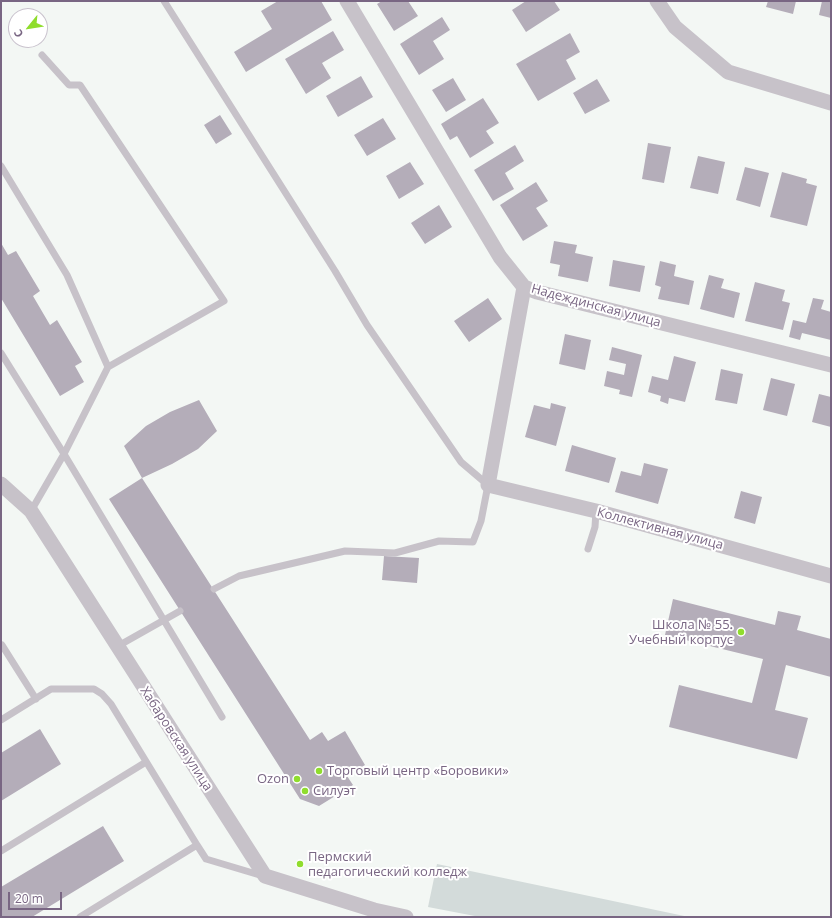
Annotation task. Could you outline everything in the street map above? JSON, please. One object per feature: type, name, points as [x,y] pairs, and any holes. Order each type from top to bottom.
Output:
[{"type":"street","name":"Надеждинская улица","points":[[347,1],[500,257],[524,287],[544,294],[831,365]]},
{"type":"street","points":[[657,1],[675,27],[728,72],[831,103]]},
{"type":"street","points":[[488,485],[524,287]]},
{"type":"street","name":"Хабаровская улица","points":[[1,484],[31,511],[265,876]]},
{"type":"street","name":"Коллективная улица","points":[[488,485],[596,511],[831,576]]},
{"type":"street","points":[[265,876],[374,910],[406,917]]},
{"type":"lane","points":[[164,1],[367,326],[461,462],[488,485],[481,522],[473,542],[439,541],[396,553],[345,551],[239,576],[214,589]]},
{"type":"lane","points":[[31,511],[64,454],[108,367],[224,301],[80,85],[69,85],[42,55]]},
{"type":"lane","points":[[1,166],[67,275],[108,367]]},
{"type":"lane","points":[[1,353],[3,363],[64,454],[222,717]]},
{"type":"lane","points":[[588,549],[595,527],[596,511]]},
{"type":"lane","points":[[118,646],[180,611]]},
{"type":"lane","points":[[2,645],[36,699]]},
{"type":"lane","points":[[1,720],[50,690],[94,689],[102,694],[111,704],[206,859],[265,876]]},
{"type":"lane","points":[[1,851],[146,762]]},
{"type":"lane","points":[[80,917],[197,845]]},
{"type":"shaded area","points":[[437,864],[689,917],[480,917],[428,907]]},
{"type":"building","points":[[278,1],[321,1],[332,20],[246,72],[234,52],[272,29],[261,11]]},
{"type":"building","points":[[382,1],[408,1],[418,16],[394,31],[377,4]]},
{"type":"building","points":[[526,1],[554,1],[560,10],[526,32],[512,10]]},
{"type":"building","points":[[768,1],[796,1],[793,14],[766,7]]},
{"type":"building","points":[[822,1],[831,1],[831,18],[819,15]]},
{"type":"building","points":[[442,17],[450,30],[433,41],[444,59],[419,75],[400,44]]},
{"type":"building","points":[[333,31],[344,50],[322,63],[331,78],[306,94],[285,59]]},
{"type":"building","points":[[570,33],[580,52],[566,60],[576,79],[538,101],[516,64]]},
{"type":"building","points":[[361,76],[373,97],[338,117],[326,96]]},
{"type":"building","points":[[453,78],[466,100],[446,112],[432,90]]},
{"type":"building","points":[[597,79],[610,101],[585,114],[573,93]]},
{"type":"building","points":[[483,98],[499,123],[486,131],[494,143],[470,158],[457,136],[450,140],[441,124]]},
{"type":"building","points":[[220,115],[232,134],[216,144],[204,125]]},
{"type":"building","points":[[383,118],[396,139],[367,156],[354,135]]},
{"type":"building","points":[[648,143],[671,147],[664,183],[642,179]]},
{"type":"building","points":[[515,145],[524,161],[505,173],[514,189],[493,201],[474,170]]},
{"type":"building","points":[[698,156],[725,162],[718,194],[690,188]]},
{"type":"building","points":[[410,162],[424,184],[399,199],[386,176]]},
{"type":"building","points":[[745,167],[769,173],[760,207],[736,200]]},
{"type":"building","points":[[782,172],[807,179],[806,183],[817,186],[807,226],[770,217]]},
{"type":"building","points":[[536,182],[548,201],[536,208],[548,226],[523,241],[500,205]]},
{"type":"building","points":[[439,205],[452,227],[425,244],[411,223]]},
{"type":"building","points":[[554,241],[577,245],[575,253],[593,257],[588,282],[558,276],[560,265],[550,263]]},
{"type":"building","points":[[1,243],[8,255],[16,251],[40,291],[33,296],[50,325],[57,320],[82,362],[75,366],[84,382],[60,396],[1,298]]},
{"type":"building","points":[[613,260],[645,266],[640,292],[609,286]]},
{"type":"building","points":[[660,261],[676,265],[674,276],[694,281],[689,305],[658,299],[661,287],[655,285]]},
{"type":"building","points":[[709,275],[724,279],[721,288],[740,293],[734,318],[700,309]]},
{"type":"building","points":[[755,282],[785,290],[782,301],[790,303],[783,330],[745,321]]},
{"type":"building","points":[[488,298],[502,319],[469,342],[454,321]]},
{"type":"building","points":[[813,298],[824,300],[821,309],[831,312],[831,340],[802,333],[800,340],[789,337],[793,320],[806,323]]},
{"type":"building","points":[[565,334],[591,340],[585,370],[559,364]]},
{"type":"building","points":[[612,347],[642,355],[632,397],[619,394],[620,390],[604,386],[607,371],[624,375],[626,364],[609,360]]},
{"type":"building","points":[[674,356],[696,362],[685,402],[669,398],[668,404],[660,401],[661,396],[648,392],[652,376],[668,380]]},
{"type":"building","points":[[721,369],[743,374],[737,404],[715,400]]},
{"type":"building","points":[[771,378],[795,384],[787,416],[763,410]]},
{"type":"building","points":[[819,394],[831,397],[831,427],[812,422]]},
{"type":"building","points":[[199,400],[217,431],[198,449],[172,464],[142,478],[124,446],[146,426],[170,412]]},
{"type":"building","points":[[551,403],[566,407],[556,446],[525,437],[534,405],[550,409]]},
{"type":"building","points":[[572,445],[616,458],[609,483],[565,471]]},
{"type":"building","points":[[644,463],[668,469],[658,504],[615,492],[621,471],[641,476]]},
{"type":"building","points":[[142,478],[310,740],[322,732],[328,741],[345,731],[365,765],[347,776],[353,785],[319,806],[300,799],[109,499]]},
{"type":"building","points":[[741,491],[762,497],[755,524],[734,518]]},
{"type":"building","points":[[384,556],[419,558],[417,583],[382,580]]},
{"type":"building","points":[[673,599],[775,625],[778,611],[801,616],[797,630],[831,639],[831,677],[786,665],[775,710],[808,718],[797,759],[669,727],[679,685],[752,703],[763,659],[665,635]]},
{"type":"building","points":[[40,729],[61,764],[1,801],[1,753]]},
{"type":"building","points":[[103,826],[124,861],[32,917],[1,917],[1,887]]},
{"type":"place","name":"Школа № 55. Учебный корпус","points":[[741,632]]},
{"type":"place","name":"Торговый центр «Боровики»","points":[[319,771]]},
{"type":"place","name":"Ozon","points":[[297,779]]},
{"type":"place","name":"Силуэт","points":[[305,791]]},
{"type":"place","name":"Пермский педагогический колледж","points":[[300,864]]}]
